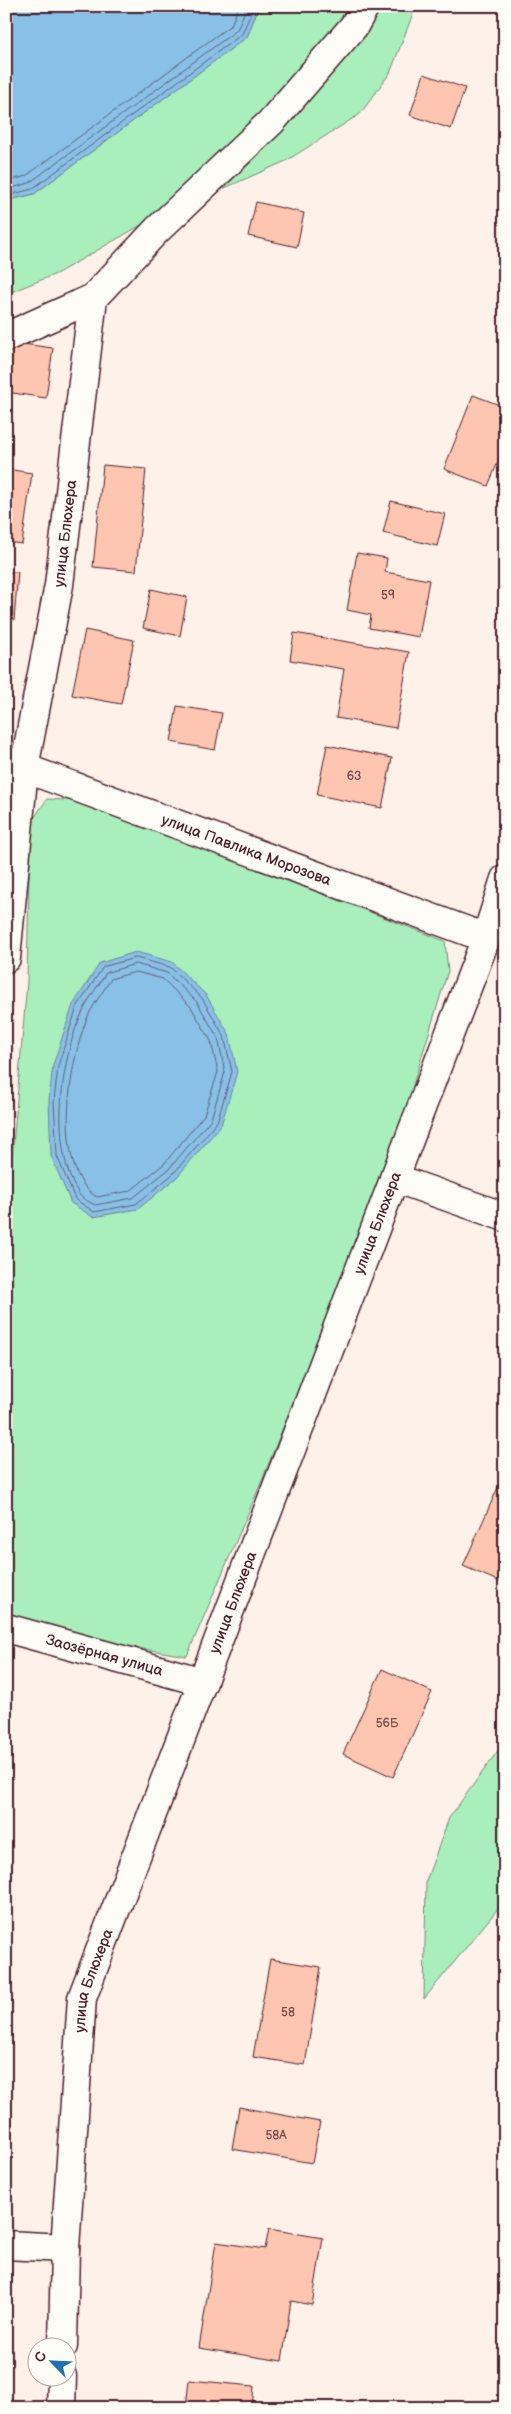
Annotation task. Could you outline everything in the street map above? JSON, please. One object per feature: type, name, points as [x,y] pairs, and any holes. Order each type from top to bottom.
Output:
[{"type":"street","points":[[6,337],[93,298],[157,230],[271,122],[354,26],[364,6]]},
{"type":"street","name":"улица Блюхера","points":[[6,958],[15,765],[60,585],[93,298]]},
{"type":"street","name":"улица Павлика Морозова","points":[[15,765],[486,938]]},
{"type":"street","name":"улица Блюхера","points":[[63,2336],[66,2248],[82,1998],[486,938],[505,879]]},
{"type":"street","points":[[394,1178],[505,1217]]},
{"type":"street","name":"Заозёрная улица","points":[[6,1628],[203,1682]]},
{"type":"street","points":[[6,2245],[66,2248]]},
{"type":"street","points":[[61,2408],[62,2386]]},
{"type":"green space","points":[[259,6],[416,6],[390,73],[360,114],[286,161],[143,224],[56,274],[6,294],[6,201],[34,194],[247,37]]},
{"type":"green space","points":[[47,799],[82,801],[445,941],[448,971],[390,1160],[261,1483],[187,1656],[101,1642],[6,1614],[6,1229],[27,982],[30,824]]},
{"type":"green space","points":[[505,1741],[505,1900],[424,1999],[426,1881],[449,1818]]},
{"type":"water","points":[[6,6],[259,6],[247,37],[34,194],[6,201]]},
{"type":"water","points":[[136,952],[172,962],[206,995],[229,1034],[237,1072],[221,1125],[177,1177],[138,1209],[93,1217],[71,1203],[51,1156],[49,1100],[53,1065],[73,1005],[100,963]]},
{"type":"building","points":[[424,74],[465,88],[451,129],[410,115]]},
{"type":"building","points":[[256,202],[304,213],[297,247],[248,236]]},
{"type":"building","points":[[8,342],[53,348],[46,398],[6,392]]},
{"type":"building","points":[[473,395],[505,407],[505,445],[488,486],[444,469]]},
{"type":"building","points":[[103,465],[146,469],[136,571],[93,567]]},
{"type":"building","points":[[6,469],[32,473],[22,544],[6,542]]},
{"type":"building","points":[[391,501],[445,514],[437,546],[383,533]]},
{"type":"building","points":[[357,553],[387,558],[385,572],[429,580],[419,637],[369,628],[371,615],[347,610]]},
{"type":"building","points":[[6,572],[18,572],[14,620],[6,619]]},
{"type":"building","points":[[151,589],[187,597],[180,636],[143,628]]},
{"type":"building","points":[[85,630],[134,640],[121,704],[72,695]]},
{"type":"building","points":[[294,633],[409,652],[396,728],[336,718],[344,669],[290,660]]},
{"type":"building","points":[[177,706],[222,713],[215,750],[171,742]]},
{"type":"building","points":[[327,745],[392,758],[382,808],[317,795]]},
{"type":"building","points":[[499,1485],[505,1488],[505,1584],[463,1566]]},
{"type":"building","points":[[382,1669],[432,1692],[393,1777],[343,1754]]},
{"type":"building","points":[[270,1959],[321,1967],[305,2065],[253,2057]]},
{"type":"building","points":[[239,2107],[320,2122],[312,2163],[232,2149]]},
{"type":"building","points":[[269,2229],[323,2238],[312,2305],[291,2301],[282,2361],[199,2348],[216,2242],[265,2249]]},
{"type":"building","points":[[189,2380],[254,2386],[252,2408],[186,2408]]}]
